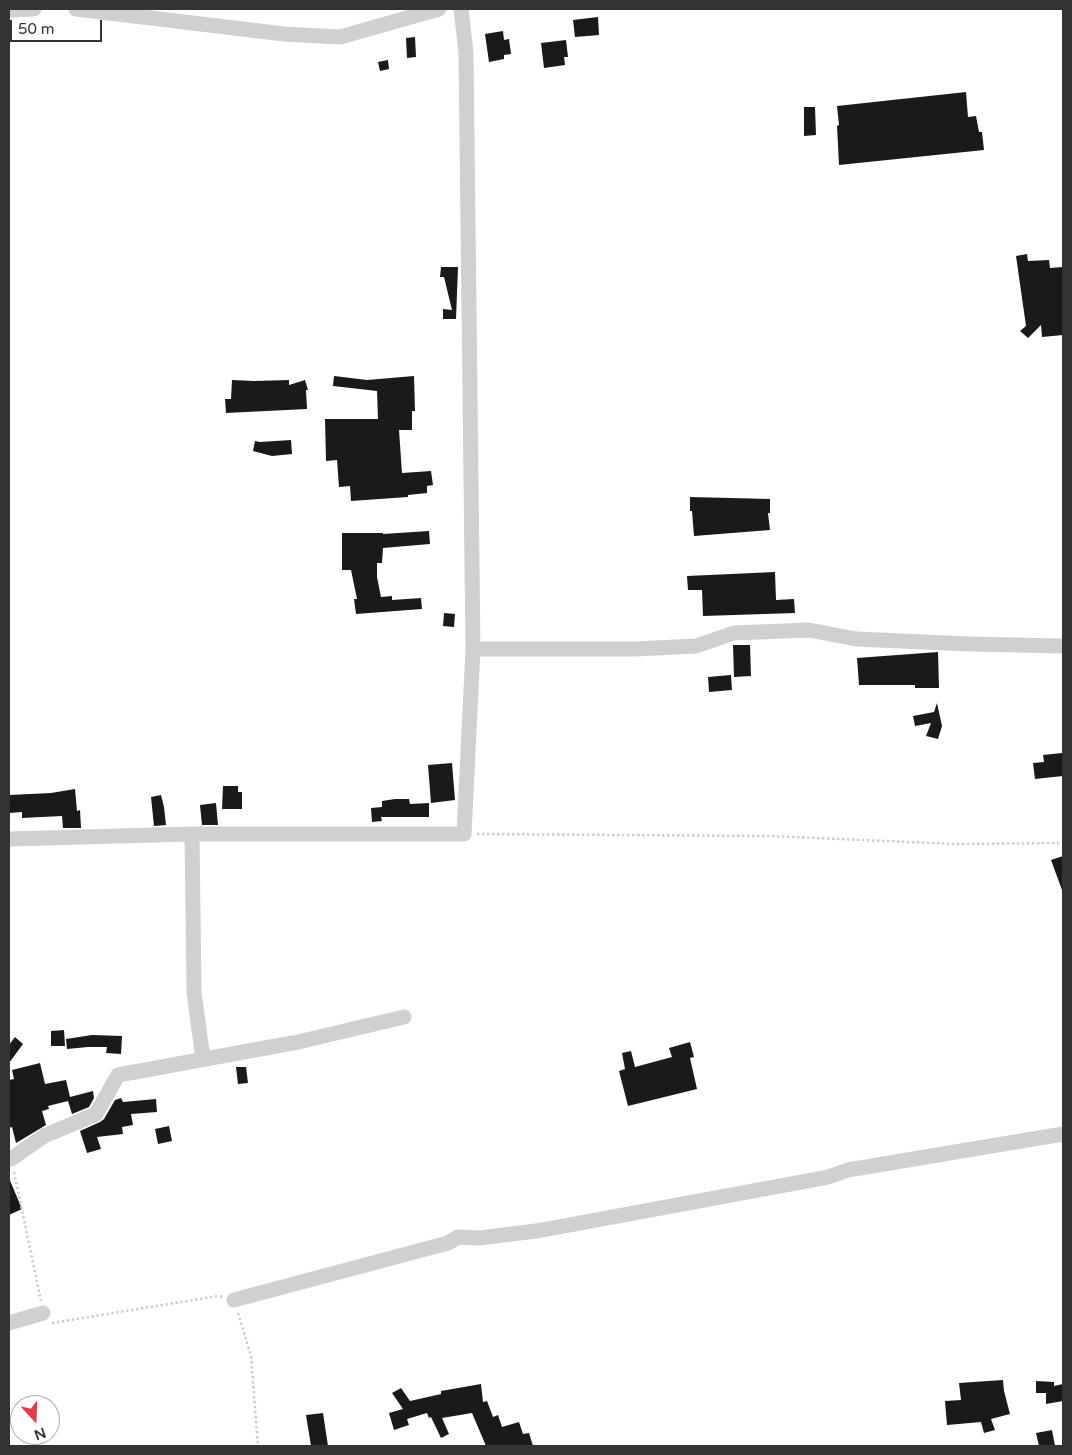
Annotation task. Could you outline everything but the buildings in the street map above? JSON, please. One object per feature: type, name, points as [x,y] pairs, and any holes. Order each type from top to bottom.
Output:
[{"type":"street","points":[[9,10],[34,9]]},
{"type":"street","points":[[76,9],[284,34],[340,37],[439,9]]},
{"type":"street","points":[[9,839],[192,834],[464,834],[472,649],[466,53],[461,9]]},
{"type":"street","points":[[472,649],[636,649],[696,646],[734,633],[809,630],[856,640],[1063,646]]},
{"type":"street","points":[[192,834],[194,992],[204,1059]]},
{"type":"street","points":[[11,1159],[44,1136],[96,1114],[118,1075],[298,1042],[404,1017]]},
{"type":"street","points":[[234,1300],[448,1243],[458,1237],[479,1238],[536,1231],[828,1177],[848,1170],[1063,1134]]},
{"type":"street","points":[[9,1323],[43,1313]]},
{"type":"path","points":[[464,834],[768,836],[956,844],[1063,843]]},
{"type":"path","points":[[11,1159],[45,1324],[218,1296],[234,1300],[251,1356],[256,1440],[258,1446]]}]
